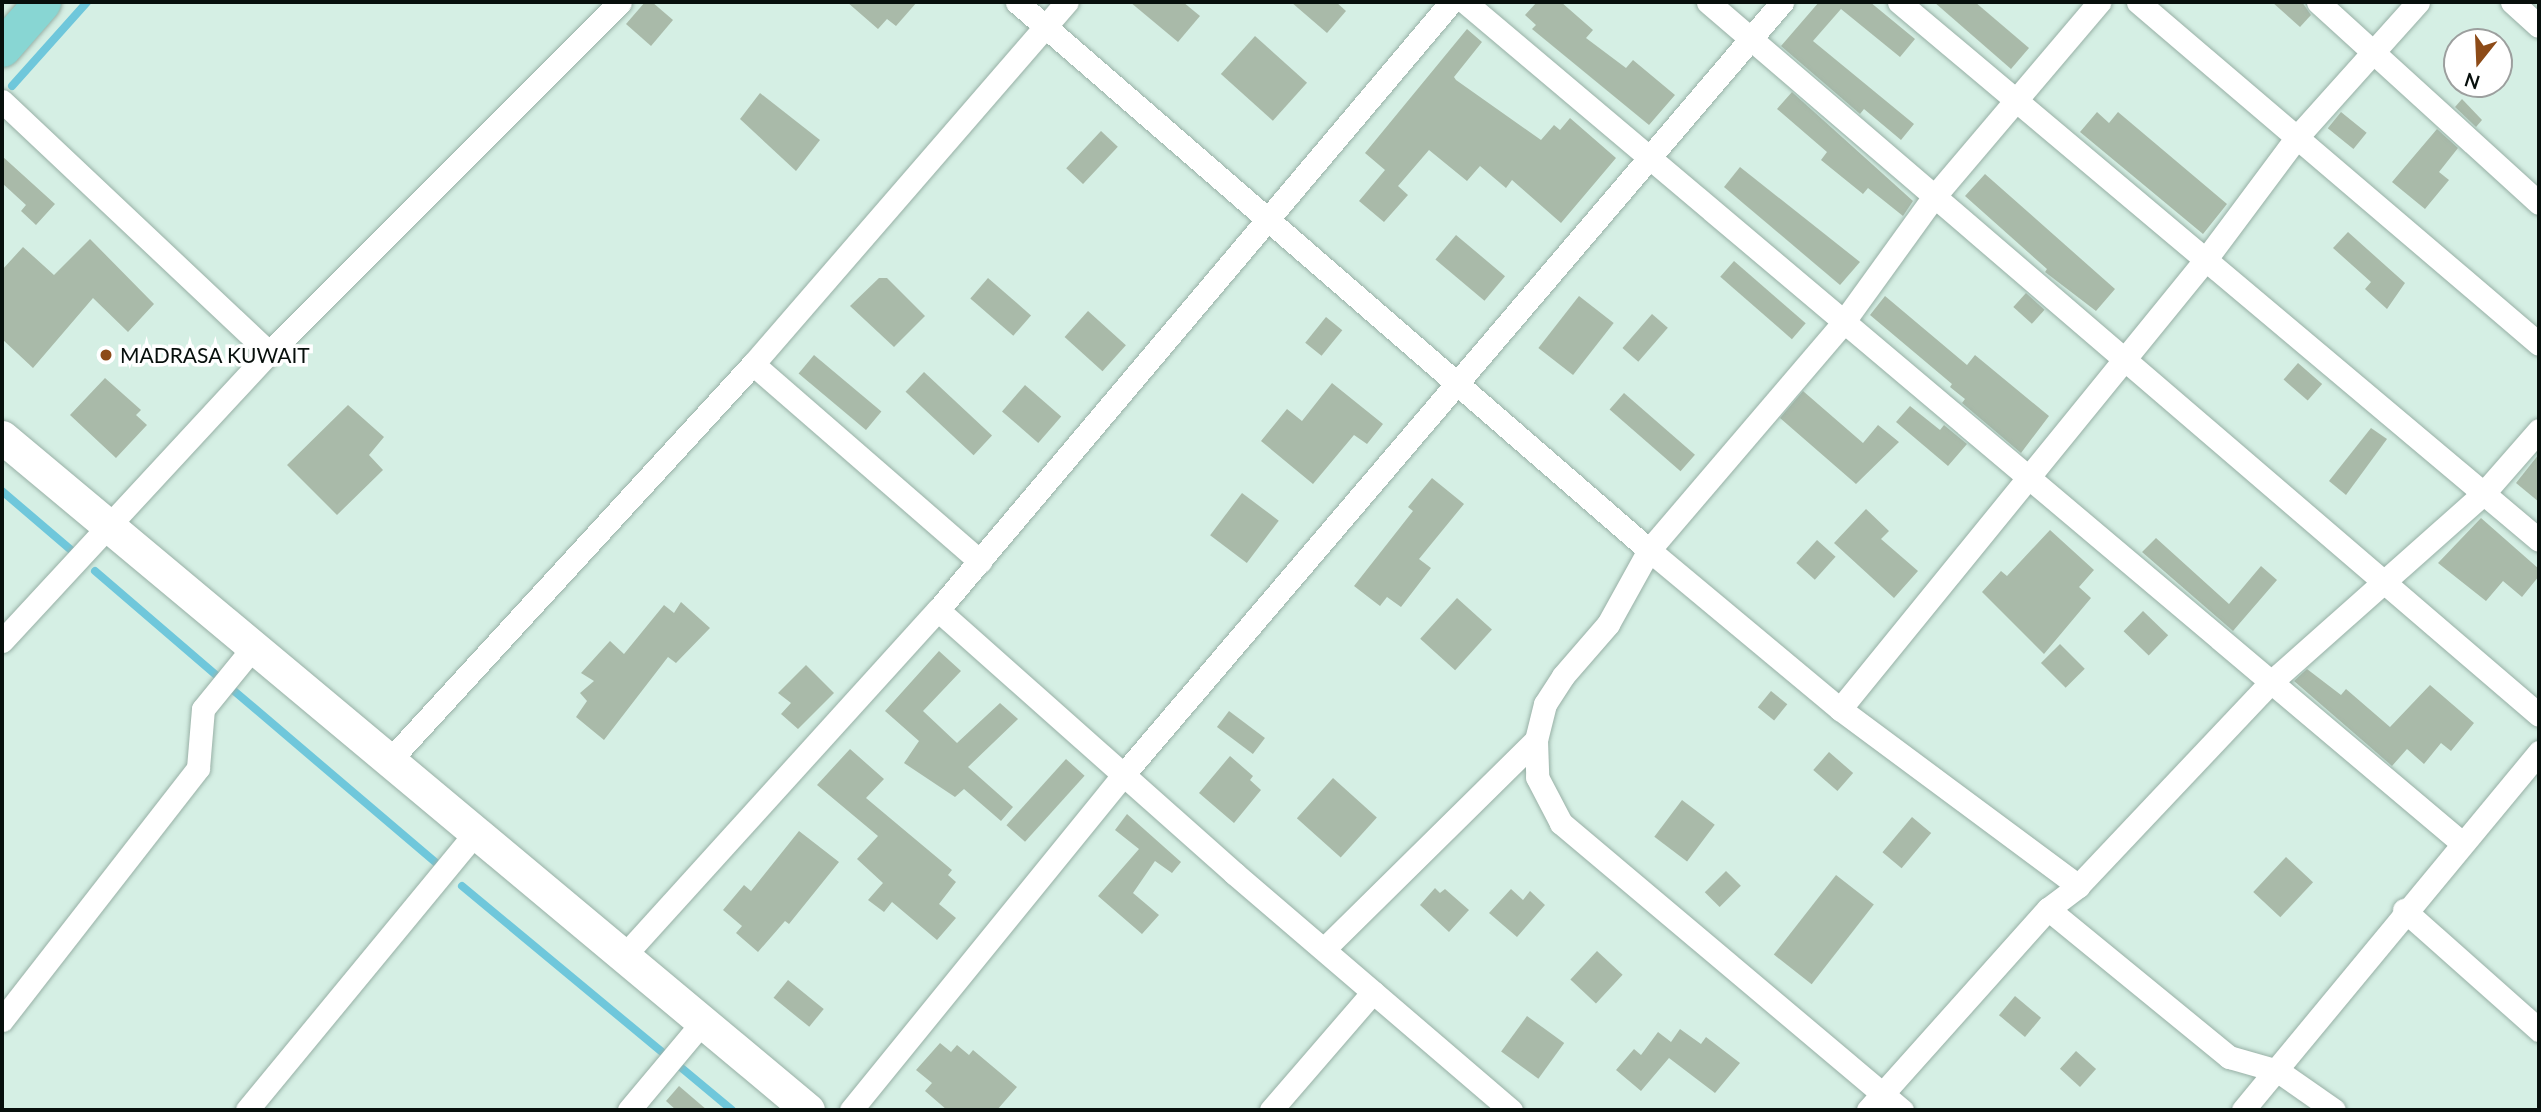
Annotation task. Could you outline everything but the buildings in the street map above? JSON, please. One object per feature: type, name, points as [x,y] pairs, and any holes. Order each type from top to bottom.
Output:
[{"type":"main road","points":[[2,48],[42,2]]},
{"type":"street","points":[[2,641],[105,525],[269,353],[620,2]]},
{"type":"street","points":[[1017,2],[1648,550],[1840,709],[2078,886]]},
{"type":"street","points":[[390,760],[753,364],[1067,2]]},
{"type":"street","points":[[622,958],[938,610],[1451,2]]},
{"type":"street","points":[[1465,2],[1842,324],[2462,843]]},
{"type":"street","points":[[1708,2],[2121,360],[2539,715]]},
{"type":"street","points":[[850,1110],[1123,775],[1460,384],[1782,2]]},
{"type":"street","points":[[1899,2],[2539,540]]},
{"type":"street","points":[[1902,1110],[1876,1102],[1561,823],[1537,777],[1536,740],[1545,704],[1563,676],[1608,624],[1648,550],[1842,324],[1933,198],[2017,103],[2099,2]]},
{"type":"street","points":[[2138,2],[2539,344]]},
{"type":"street","points":[[2318,2],[2539,203]]},
{"type":"street","points":[[1840,709],[2025,478],[2206,259],[2297,137],[2418,2]]},
{"type":"street","points":[[2512,2],[2539,26]]},
{"type":"street","points":[[2,101],[269,353]]},
{"type":"street","points":[[753,364],[980,561]]},
{"type":"street","points":[[1876,1102],[2048,909],[2078,886],[2270,683],[2483,494],[2539,430]]},
{"type":"street","points":[[2,437],[252,649],[390,760],[474,835],[808,1110]]},
{"type":"street","points":[[938,610],[1123,775],[1511,1110]]},
{"type":"street","points":[[2,1020],[198,768],[203,709],[252,649]]},
{"type":"street","points":[[1324,948],[1536,740]]},
{"type":"street","points":[[2243,1110],[2278,1072],[2404,910],[2539,752]]},
{"type":"street","points":[[247,1110],[474,835]]},
{"type":"street","points":[[2048,909],[2229,1057],[2278,1072],[2334,1110]]},
{"type":"street","points":[[2404,910],[2539,1030]]},
{"type":"street","points":[[1271,1110],[1373,992]]},
{"type":"street","points":[[629,1110],[701,1024]]},
{"type":"waterway","points":[[12,86],[87,2]]},
{"type":"waterway","points":[[2,491],[71,550]]},
{"type":"waterway","points":[[95,571],[216,675]]},
{"type":"waterway","points":[[233,690],[436,863]]},
{"type":"waterway","points":[[462,886],[661,1051]]},
{"type":"waterway","points":[[678,1065],[732,1110]]},
{"type":"place","name":"MADRASA KUWAIT","points":[[106,355]]}]
